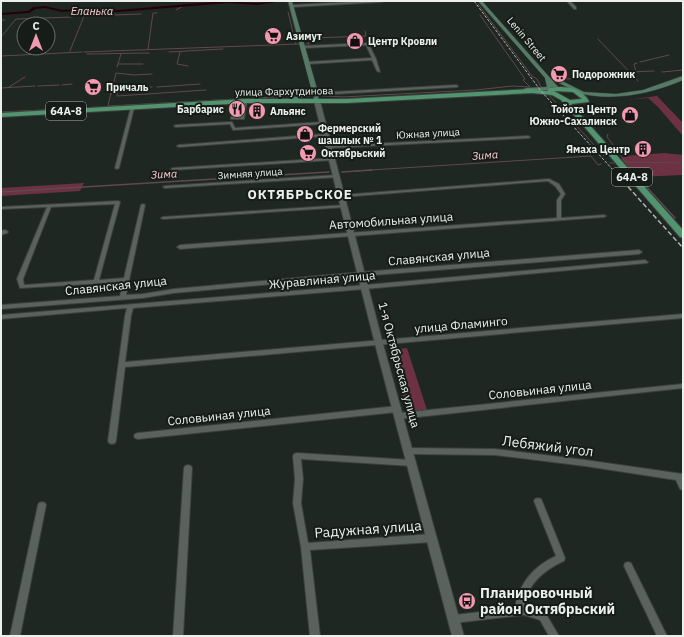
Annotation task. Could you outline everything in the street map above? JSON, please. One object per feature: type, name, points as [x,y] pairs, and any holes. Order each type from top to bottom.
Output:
[{"type":"main road","name":"Lenin Street","points":[[480,1],[557,89]]},
{"type":"main road","points":[[287,100],[316,95],[291,3]]},
{"type":"main road","name":"Lenin Street","points":[[542,72],[573,90]]},
{"type":"main road","points":[[586,101],[609,96],[647,92],[683,78]]},
{"type":"main road","points":[[490,93],[544,89],[550,86],[547,79]]},
{"type":"main road","points":[[558,81],[587,93],[609,96]]},
{"type":"main road","points":[[532,91],[557,89],[573,90],[588,95],[609,96]]},
{"type":"main road","name":"64А-8","points":[[557,89],[581,120],[683,235]]},
{"type":"main road","points":[[573,90],[581,94],[586,101]]},
{"type":"main road","name":"улица Фархутдинова","points":[[1,115],[245,101],[287,100],[316,95],[490,93],[532,91],[553,93],[559,95],[564,100]]},
{"type":"main road","name":"64А-8","points":[[564,100],[576,103],[586,101]]},
{"type":"main road","points":[[581,120],[581,111],[586,101]]},
{"type":"street","points":[[568,1],[575,8]]},
{"type":"street","points":[[291,3],[382,2]]},
{"type":"street","points":[[304,47],[367,44],[379,71]]},
{"type":"street","points":[[307,63],[374,59]]},
{"type":"street","points":[[316,95],[456,86]]},
{"type":"street","name":"1-я Октябрьская улица","points":[[316,95],[379,344],[458,636]]},
{"type":"street","points":[[232,118],[243,118],[245,101]]},
{"type":"street","points":[[117,168],[132,108]]},
{"type":"street","points":[[176,126],[231,123],[234,129],[322,123]]},
{"type":"street","points":[[178,146],[325,135]]},
{"type":"street","name":"Южная улица","points":[[328,147],[528,137]]},
{"type":"street","name":"Зимняя улица","points":[[173,169],[332,159]]},
{"type":"street","name":"Зимняя улица","points":[[165,187],[337,176]]},
{"type":"street","points":[[342,196],[549,180],[557,185],[563,194],[559,200],[559,218]]},
{"type":"street","points":[[1,208],[49,207],[118,202],[96,282]]},
{"type":"street","points":[[123,297],[144,205]]},
{"type":"street","points":[[163,218],[345,206]]},
{"type":"street","points":[[49,207],[20,279],[22,287],[127,280]]},
{"type":"street","name":"Автомобильная улица","points":[[180,247],[559,218],[604,216]]},
{"type":"street","name":"Славянская улица","points":[[1,307],[362,274],[639,252]]},
{"type":"street","name":"Журавлиная улица","points":[[1,317],[365,288],[645,262]]},
{"type":"street","points":[[112,441],[128,316],[131,306]]},
{"type":"street","name":"улица Фламинго","points":[[122,365],[379,344],[683,316]]},
{"type":"street","name":"Соловьиная улица","points":[[138,436],[683,386]]},
{"type":"street","name":"Лебяжий угол","points":[[409,451],[495,452],[680,477]]},
{"type":"street","name":"Радужная улица","points":[[315,636],[305,547],[297,503],[298,479],[296,456],[412,463]]},
{"type":"street","points":[[178,636],[188,468]]},
{"type":"street","points":[[680,477],[683,487]]},
{"type":"street","points":[[519,611],[522,594],[530,579],[542,567],[561,558],[538,501]]},
{"type":"street","points":[[15,636],[42,505]]},
{"type":"street","name":"Радужная улица","points":[[305,547],[432,538]]},
{"type":"street","points":[[628,566],[662,636]]},
{"type":"street","points":[[454,619],[519,611],[532,613],[543,617],[554,636]]},
{"type":"shaded area","points":[[657,96],[683,123],[683,136],[658,107],[648,98],[626,100]]},
{"type":"shaded area","points":[[664,153],[683,155],[683,175],[637,177],[621,159],[625,156]]},
{"type":"shaded area","points":[[84,183],[80,191],[1,196],[1,188]]},
{"type":"shaded area","points":[[407,348],[427,410],[407,412],[390,350]]},
{"type":"waterway","name":"Еланька","points":[[1,14],[29,12],[35,8],[45,7],[62,11],[89,9],[118,11],[229,2],[257,4],[281,1]]},
{"type":"waterway","points":[[478,4],[532,76],[537,79],[541,87]]},
{"type":"waterway","name":"Еланька","points":[[176,10],[183,6]]},
{"type":"waterway","points":[[288,12],[292,28]]},
{"type":"waterway","points":[[148,49],[153,13],[157,13]]},
{"type":"waterway","points":[[70,51],[84,16],[141,14]]},
{"type":"waterway","points":[[322,96],[343,97],[476,90],[512,86],[530,87],[523,80],[525,79],[480,15]]},
{"type":"waterway","points":[[1,37],[16,19],[72,17]]},
{"type":"waterway","points":[[292,29],[296,44]]},
{"type":"waterway","points":[[314,38],[366,36],[365,31]]},
{"type":"waterway","points":[[306,44],[309,44],[307,39],[310,39]]},
{"type":"waterway","points":[[598,39],[630,72]]},
{"type":"waterway","points":[[84,52],[300,44]]},
{"type":"waterway","points":[[169,52],[223,49]]},
{"type":"waterway","points":[[1,56],[82,52]]},
{"type":"waterway","points":[[180,52],[177,64],[188,66]]},
{"type":"waterway","points":[[87,54],[149,53]]},
{"type":"waterway","points":[[117,67],[121,54]]},
{"type":"waterway","points":[[640,62],[669,55]]},
{"type":"waterway","points":[[636,72],[634,64],[637,63]]},
{"type":"waterway","points":[[118,64],[143,64]]},
{"type":"waterway","points":[[662,72],[683,70]]},
{"type":"waterway","points":[[636,72],[654,71]]},
{"type":"waterway","points":[[604,77],[630,72]]},
{"type":"waterway","points":[[630,72],[638,81]]},
{"type":"waterway","points":[[630,72],[636,72]]},
{"type":"waterway","points":[[114,82],[116,73],[134,75],[152,74]]},
{"type":"waterway","points":[[9,87],[25,77]]},
{"type":"waterway","points":[[562,79],[597,78]]},
{"type":"waterway","points":[[113,83],[108,106],[292,96],[304,92]]},
{"type":"waterway","points":[[62,85],[72,84]]},
{"type":"waterway","points":[[157,87],[200,84]]},
{"type":"waterway","points":[[38,86],[59,85]]},
{"type":"waterway","points":[[1,88],[35,86]]},
{"type":"waterway","points":[[117,94],[119,89],[152,87]]},
{"type":"waterway","points":[[117,94],[117,96],[206,90]]},
{"type":"waterway","points":[[111,94],[117,94]]},
{"type":"waterway","points":[[548,94],[604,156]]},
{"type":"waterway","points":[[305,97],[311,96]]},
{"type":"waterway","points":[[594,106],[593,114],[602,127]]},
{"type":"waterway","points":[[1,112],[101,107]]},
{"type":"waterway","points":[[608,134],[607,137],[617,150]]},
{"type":"waterway","name":"Зима","points":[[355,171],[591,156],[598,165],[601,164]]},
{"type":"waterway","name":"Зима","points":[[621,156],[625,162]]},
{"type":"waterway","name":"Зима","points":[[625,162],[683,163]]},
{"type":"waterway","points":[[625,162],[632,171]]},
{"type":"waterway","name":"Зима","points":[[342,172],[372,170]]},
{"type":"waterway","points":[[631,170],[675,218]]},
{"type":"waterway","name":"Зима","points":[[1,192],[329,172]]},
{"type":"railway","points":[[474,1],[541,91],[614,171]]},
{"type":"railway","points":[[613,170],[683,248]]},
{"type":"place","name":"Азимут","points":[[273,36]]},
{"type":"place","name":"Центр Кровли","points":[[355,41]]},
{"type":"place","name":"Подорожник","points":[[559,74]]},
{"type":"place","name":"Причаль","points":[[93,87]]},
{"type":"place","name":"Барбарис","points":[[237,109]]},
{"type":"place","name":"Альянс","points":[[257,111]]},
{"type":"place","name":"Тойота Центр Южно-Сахалинск","points":[[630,115]]},
{"type":"place","name":"Фермерский шашлык № 1","points":[[305,134]]},
{"type":"place","name":"Ямаха Центр","points":[[643,149]]},
{"type":"place","name":"Октябрьский","points":[[308,153]]},
{"type":"place","name":"Планировочный район Октябрьский","points":[[467,601]]},
{"type":"district","name":"ОКТЯБРЬСКОЕ","points":[[300,194]]}]
